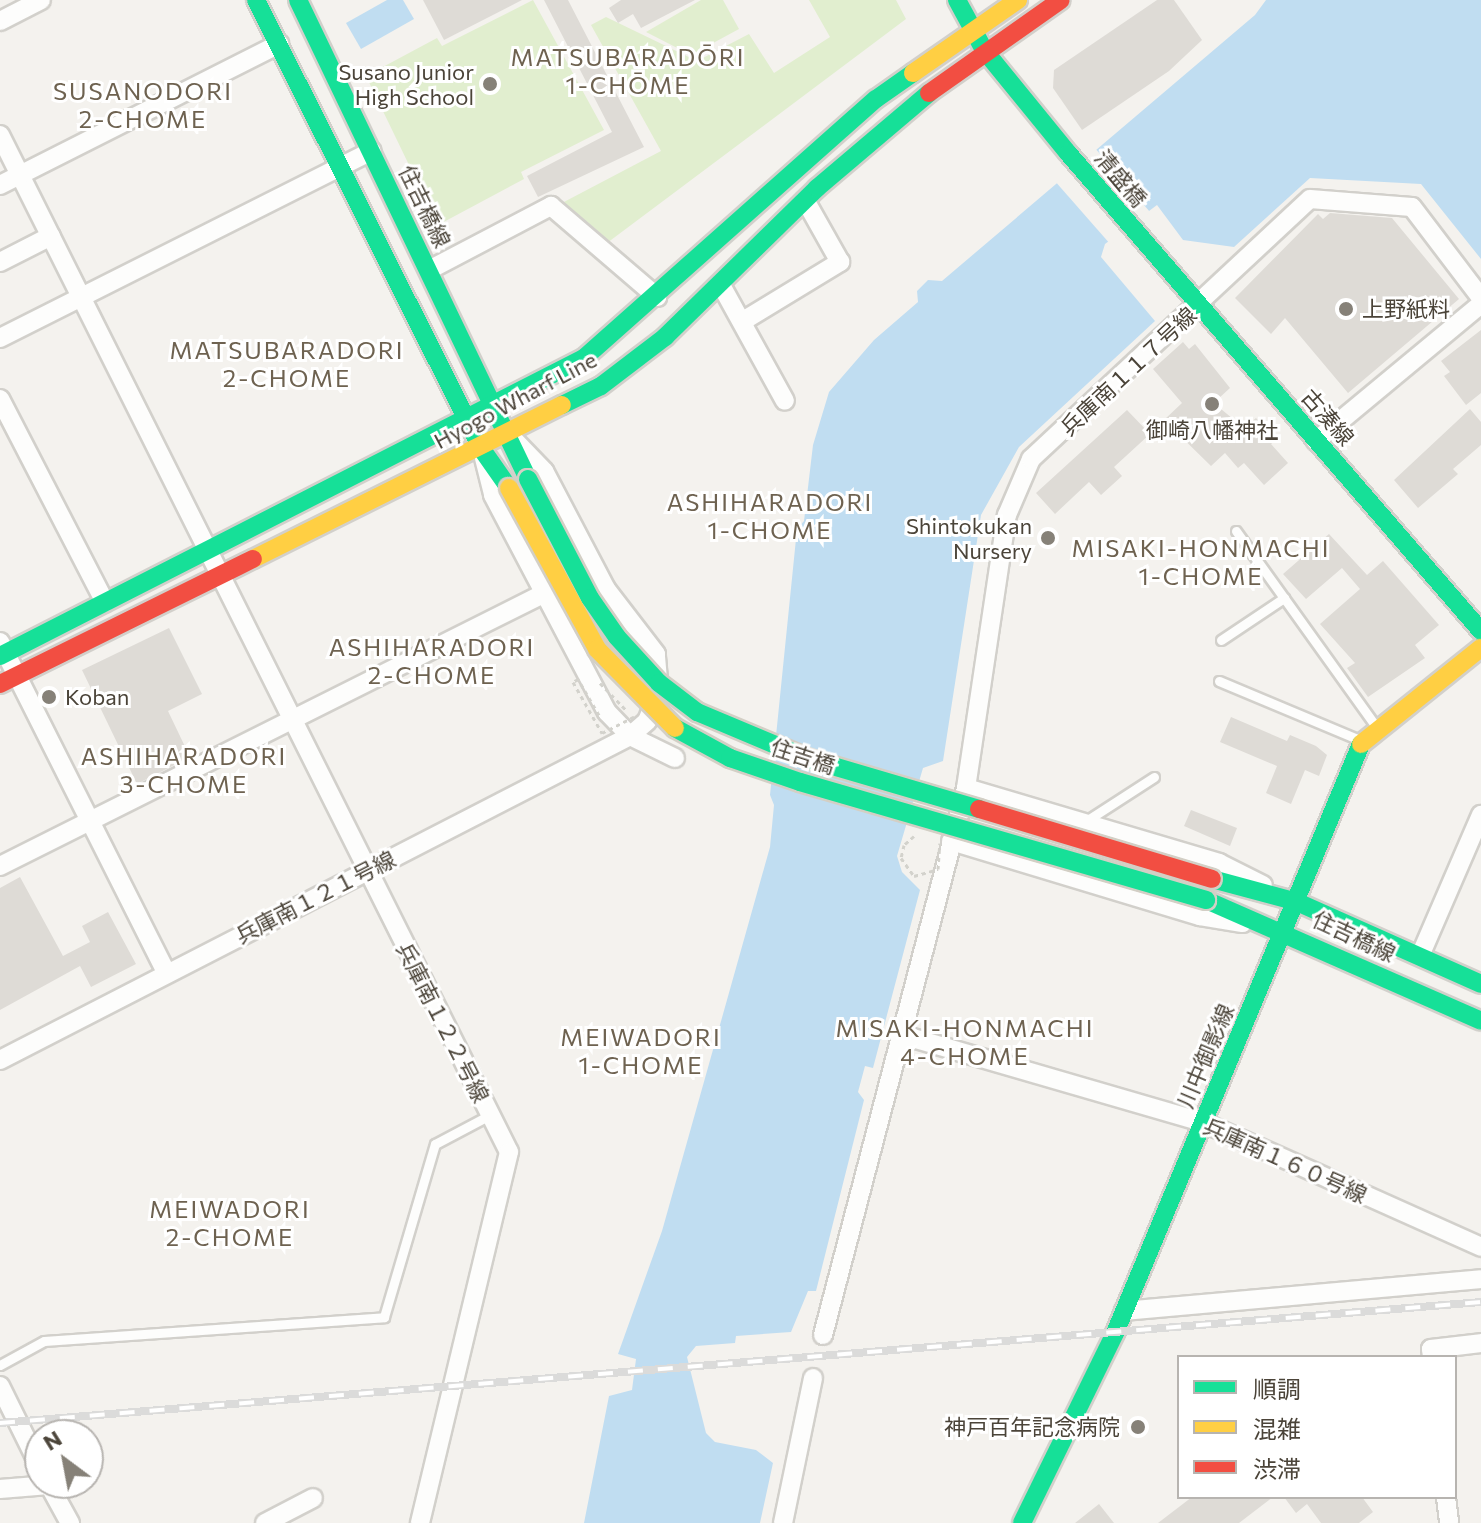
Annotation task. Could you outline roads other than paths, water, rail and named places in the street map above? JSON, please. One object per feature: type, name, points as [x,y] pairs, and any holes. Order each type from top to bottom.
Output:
[{"type":"street","points":[[0,21],[41,0]]},
{"type":"street","points":[[256,0],[468,421]]},
{"type":"street","name":"住吉橋線","points":[[298,0],[509,434]]},
{"type":"street","name":"清盛橋","points":[[957,0],[971,31],[984,50],[1137,235]]},
{"type":"street","name":"Hyogo Wharf Line","points":[[2,650],[468,421],[584,358],[657,297],[876,99],[1018,0]]},
{"type":"street","name":"Hyogo Wharf Line","points":[[8,680],[601,386],[721,285],[811,194],[984,50],[1061,0]]},
{"type":"street","points":[[0,185],[279,44]]},
{"type":"street","name":"兵庫南１２２号線","points":[[0,135],[509,1152],[420,1523]]},
{"type":"street","points":[[0,338],[372,151]]},
{"type":"street","points":[[743,321],[840,262],[798,168]]},
{"type":"street","name":"兵庫南１１７号線","points":[[823,1335],[899,1034],[966,788],[1007,515],[1031,459],[1310,199],[1412,207],[1481,301]]},
{"type":"street","points":[[429,270],[551,206],[657,297]]},
{"type":"street","name":"古湊線","points":[[1137,235],[1481,631]]},
{"type":"street","points":[[0,262],[51,236]]},
{"type":"street","points":[[697,260],[721,285],[785,401]]},
{"type":"street","points":[[1316,441],[1481,301]]},
{"type":"street","points":[[0,399],[105,602]]},
{"type":"street","name":"住吉橋","points":[[468,421],[481,448],[509,488],[597,649],[679,732],[730,758],[800,782],[1206,900]]},
{"type":"street","points":[[509,434],[544,471],[606,589],[656,654],[659,691],[647,721],[630,736]]},
{"type":"street","name":"住吉橋","points":[[509,434],[528,479],[590,598],[617,637],[659,683],[697,712],[809,759],[1212,879]]},
{"type":"street","points":[[481,448],[493,495],[607,712],[630,736],[675,758]]},
{"type":"street","points":[[0,866],[543,594]]},
{"type":"street","points":[[1362,741],[1481,648]]},
{"type":"street","points":[[2,650],[8,680],[90,821],[166,972]]},
{"type":"street","name":"兵庫南１２１号線","points":[[0,1060],[630,736]]},
{"type":"street","name":"川中御影線","points":[[1022,1523],[1124,1311],[1362,741]]},
{"type":"street","points":[[966,788],[1219,863],[1297,902]]},
{"type":"street","points":[[1420,956],[1481,815]]},
{"type":"street","points":[[951,841],[1200,916],[1284,931]]},
{"type":"street","name":"住吉橋線","points":[[1212,879],[1297,902],[1481,984]]},
{"type":"street","name":"住吉橋線","points":[[1206,900],[1284,931],[1481,1021]]},
{"type":"street","name":"兵庫南１６０号線","points":[[899,1034],[1202,1122],[1481,1247]]},
{"type":"street","points":[[1124,1311],[1481,1279]]},
{"type":"street","points":[[1432,1355],[1431,1349],[1481,1343]]},
{"type":"street","points":[[783,1523],[813,1378]]},
{"type":"street","points":[[0,1386],[24,1434]]},
{"type":"street","points":[[0,1489],[24,1486]]},
{"type":"street","points":[[265,1523],[313,1498]]},
{"type":"street","points":[[56,1499],[70,1523]]},
{"type":"street","points":[[1446,1499],[1449,1523]]},
{"type":"lane","points":[[1236,531],[1378,729]]},
{"type":"lane","points":[[1221,640],[1284,598]]},
{"type":"lane","points":[[1219,681],[1362,741]]},
{"type":"lane","points":[[1083,823],[1154,777]]},
{"type":"lane","points":[[0,1365],[44,1341],[384,1317],[435,1144],[490,1115]]},
{"type":"water","points":[[387,0],[403,0],[414,19],[361,49],[346,23]]},
{"type":"water","points":[[1266,0],[1481,0],[1481,259],[1421,184],[1310,178],[1234,247],[1183,240],[1157,205],[1105,244],[1101,257],[1155,321],[1019,447],[981,515],[943,761],[923,768],[897,856],[902,872],[920,890],[873,1068],[865,1066],[858,1092],[864,1100],[816,1291],[808,1291],[791,1332],[736,1336],[735,1343],[696,1346],[687,1357],[706,1433],[715,1442],[756,1450],[773,1463],[760,1523],[584,1523],[609,1396],[632,1390],[636,1359],[618,1354],[662,1231],[770,847],[774,805],[770,795],[797,529],[804,521],[813,445],[829,392],[874,340],[918,302],[917,291],[928,280],[942,281],[1255,15]]},
{"type":"railway","points":[[0,1423],[1481,1302]]},
{"type":"place","name":"Susano Junior High School","points":[[490,84]]},
{"type":"place","name":"上野紙料","points":[[1346,309]]},
{"type":"place","name":"御崎八幡神社","points":[[1212,404]]},
{"type":"place","name":"Shintokukan Nursery","points":[[1048,538]]},
{"type":"place","name":"Koban","points":[[49,697]]},
{"type":"place","name":"神戸百年記念病院","points":[[1138,1427]]},
{"type":"district","name":"MATSUBARADŌRI 1-CHŌME","points":[[628,71]]},
{"type":"district","name":"SUSANODORI 2-CHOME","points":[[143,105]]},
{"type":"district","name":"MATSUBARADORI 2-CHOME","points":[[287,364]]},
{"type":"district","name":"ASHIHARADORI 1-CHOME","points":[[770,516]]},
{"type":"district","name":"MISAKI-HONMACHI 1-CHOME","points":[[1201,562]]},
{"type":"district","name":"ASHIHARADORI 2-CHOME","points":[[432,661]]},
{"type":"district","name":"ASHIHARADORI 3-CHOME","points":[[184,770]]},
{"type":"district","name":"MISAKI-HONMACHI 4-CHOME","points":[[965,1042]]},
{"type":"district","name":"MEIWADORI 1-CHOME","points":[[641,1051]]},
{"type":"district","name":"MEIWADORI 2-CHOME","points":[[230,1223]]}]
